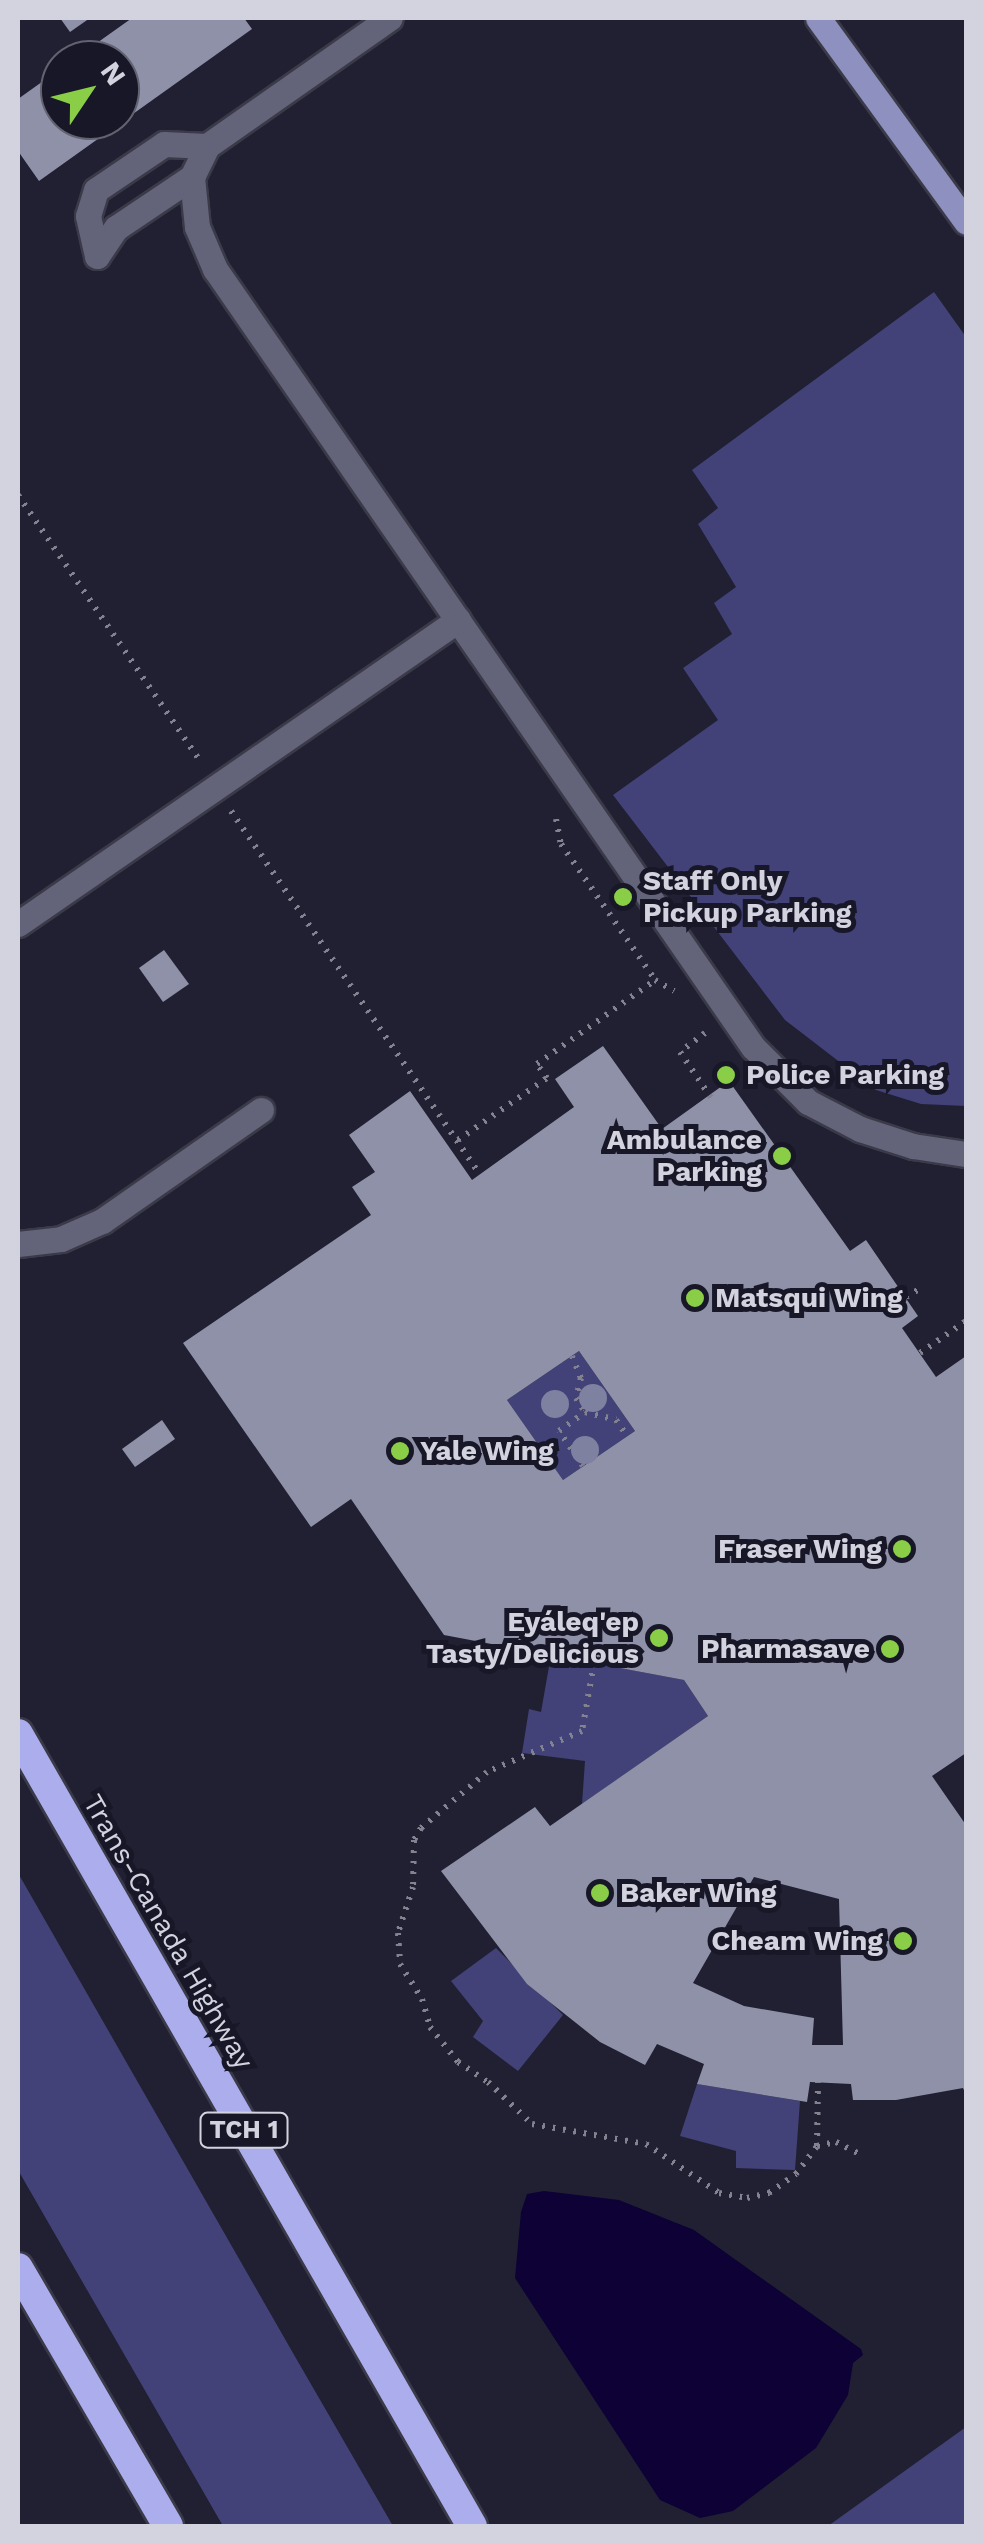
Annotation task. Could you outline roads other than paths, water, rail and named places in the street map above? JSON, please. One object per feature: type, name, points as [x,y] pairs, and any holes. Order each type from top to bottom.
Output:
[{"type":"highway","name":"Trans-Canada Highway","points":[[18,1734],[472,2526]]},
{"type":"highway","points":[[18,2268],[168,2526]]},
{"type":"main road","points":[[818,18],[966,222]]},
{"type":"lane","points":[[207,146],[164,144],[96,190],[88,216],[96,256],[116,228],[192,176],[207,146],[390,18]]},
{"type":"lane","points":[[192,176],[198,227],[216,270],[753,1047],[808,1102],[860,1129],[913,1146],[966,1154]]},
{"type":"lane","points":[[18,924],[458,620]]},
{"type":"lane","points":[[18,1244],[62,1238],[102,1221],[261,1110]]},
{"type":"place","name":"Staff Only Pickup Parking","points":[[623,897]]},
{"type":"place","name":"Police Parking","points":[[726,1075]]},
{"type":"place","name":"Ambulance Parking","points":[[782,1156]]},
{"type":"place","name":"Matsqui Wing","points":[[695,1298]]},
{"type":"place","name":"Yale Wing","points":[[400,1451]]},
{"type":"place","name":"Fraser Wing","points":[[902,1549]]},
{"type":"place","name":"Eyáleq'ep Tasty/Delicious","points":[[659,1638]]},
{"type":"place","name":"Pharmasave","points":[[890,1649]]},
{"type":"place","name":"Baker Wing","points":[[600,1893]]},
{"type":"place","name":"Cheam Wing","points":[[903,1941]]}]
